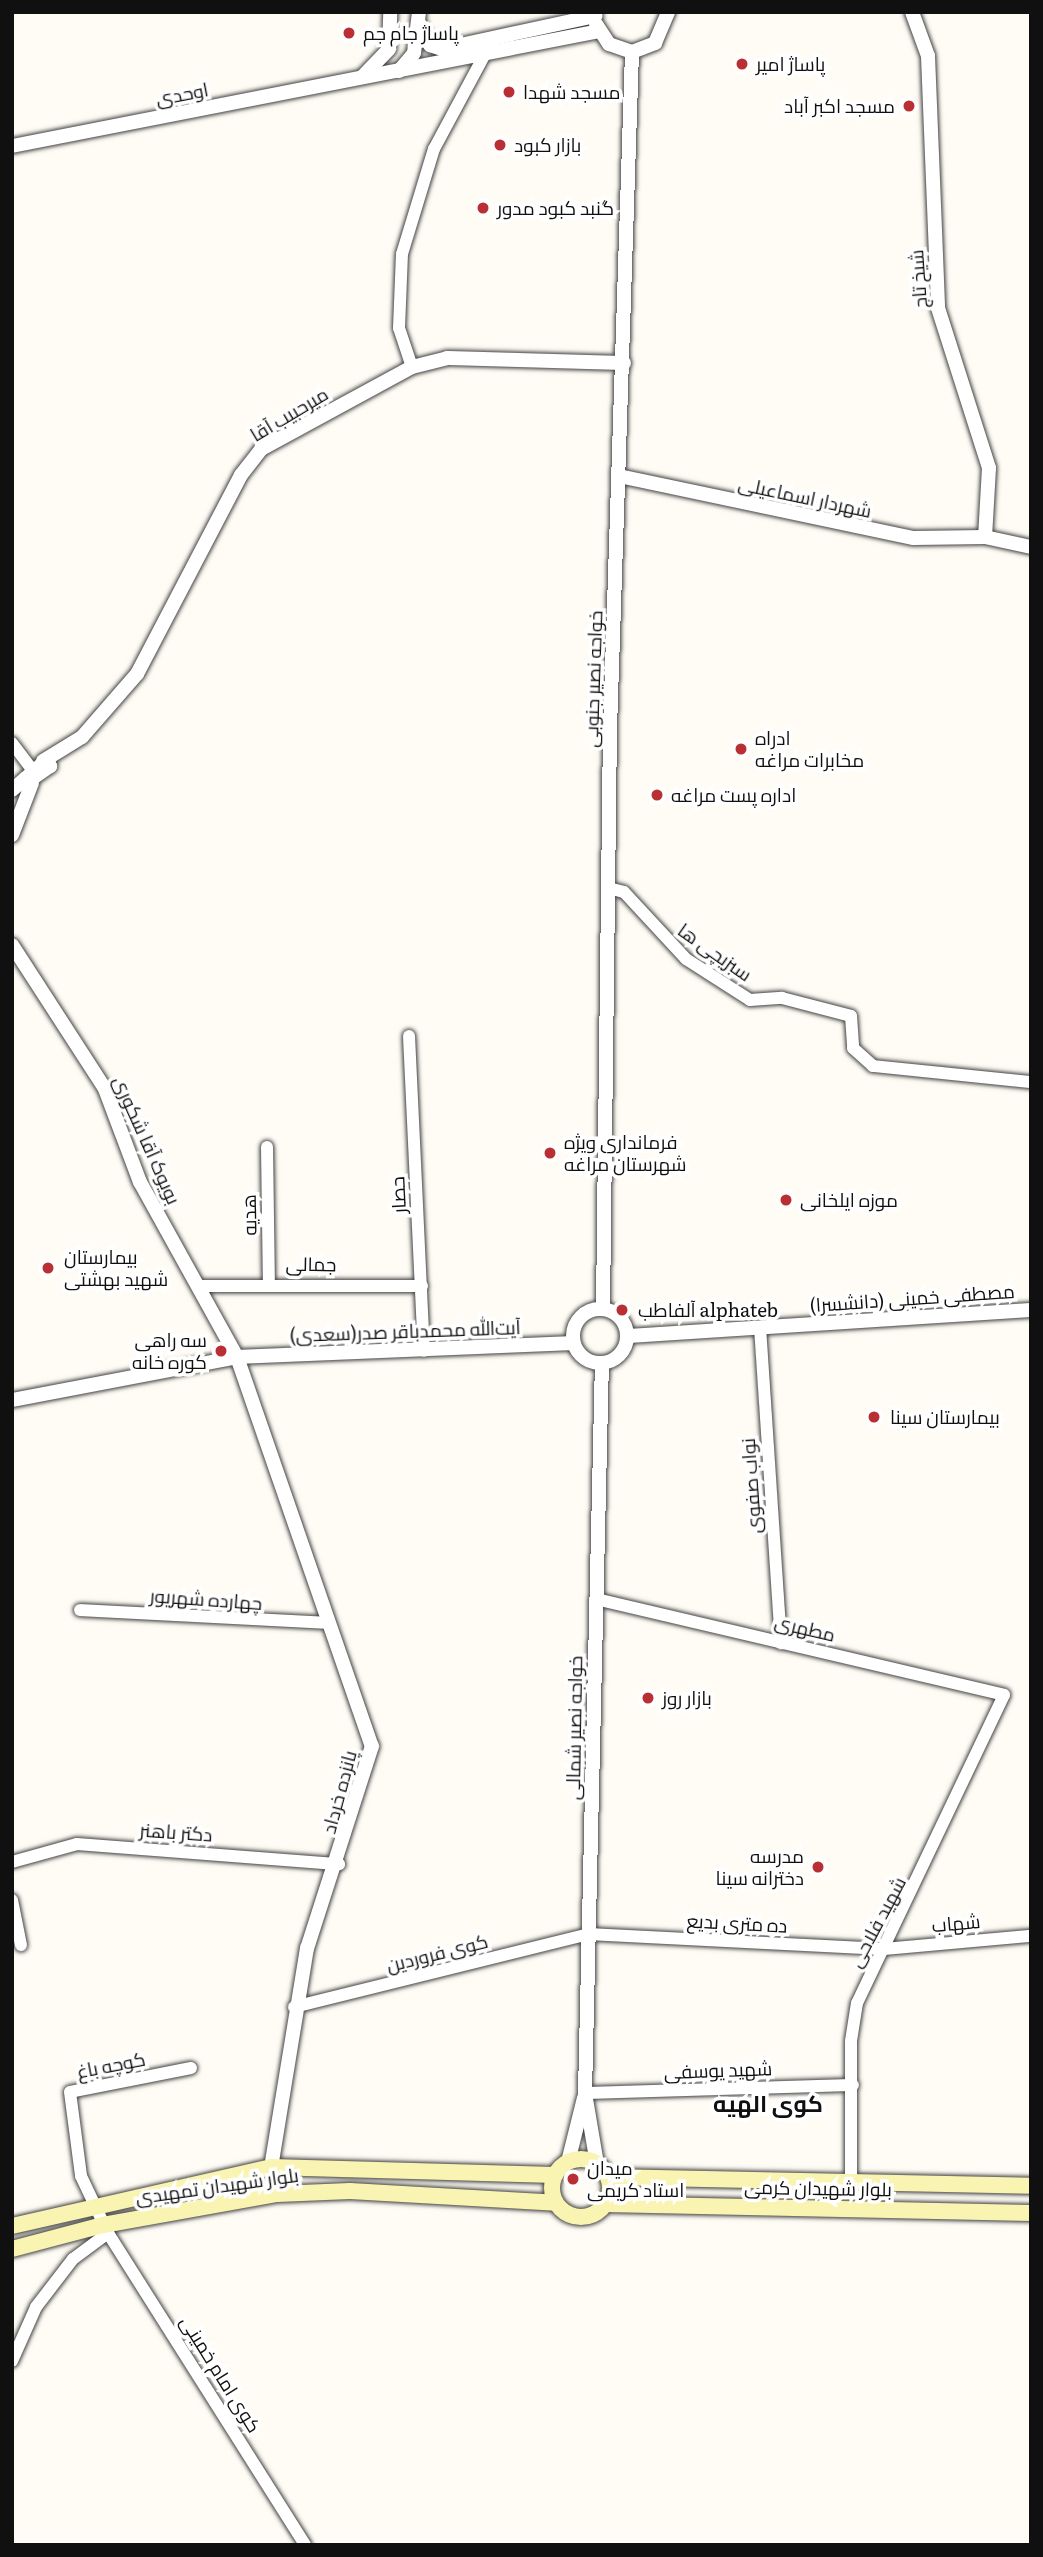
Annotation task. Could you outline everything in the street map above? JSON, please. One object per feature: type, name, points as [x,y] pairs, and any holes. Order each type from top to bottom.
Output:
[{"type":"main road","points":[[568,2162],[597,2164],[608,2177],[605,2204],[580,2217],[556,2203],[555,2175],[568,2162]]},
{"type":"main road","name":"بلوار شهیدان تمهیدی","points":[[12,2226],[271,2167],[555,2175]]},
{"type":"main road","name":"بلوار شهیدان کرمی","points":[[608,2177],[1031,2186]]},
{"type":"main road","points":[[679,2206],[669,2188],[680,2180]]},
{"type":"main road","name":"بلوار شهیدان تمهیدی","points":[[12,2249],[277,2194],[350,2192],[556,2203]]},
{"type":"main road","name":"بلوار شهیدان کرمی","points":[[605,2204],[1031,2213]]},
{"type":"street","points":[[359,79],[389,49],[390,12]]},
{"type":"street","points":[[419,18],[430,45],[442,49],[597,20],[616,48],[632,52],[655,43],[668,12]]},
{"type":"street","name":"شیخ تاج","points":[[912,12],[928,56],[938,308],[989,468],[985,537]]},
{"type":"street","points":[[407,68],[419,18]]},
{"type":"street","name":"اوحدی","points":[[12,146],[485,54],[597,20]]},
{"type":"street","points":[[389,49],[407,68]]},
{"type":"street","name":"خواجه نصیر جنوبی","points":[[603,1308],[608,888],[632,52]]},
{"type":"street","points":[[412,367],[399,328],[402,254],[433,149],[485,54]]},
{"type":"street","name":"میرحبیب آقا","points":[[12,790],[63,752],[136,674],[241,475],[261,449],[412,367],[447,358],[624,363]]},
{"type":"street","name":"شهردار اسماعیلی","points":[[619,477],[914,538],[985,537],[1031,547]]},
{"type":"street","points":[[12,743],[37,772],[12,835]]},
{"type":"street","name":"سبزیچی ها","points":[[608,888],[624,892],[686,959],[750,1000],[782,998],[851,1016],[853,1048],[873,1066],[1031,1082]]},
{"type":"street","name":"بویوک آقا شکوری","points":[[12,945],[105,1089],[140,1182],[237,1357]]},
{"type":"street","name":"حصار","points":[[409,1036],[424,1351]]},
{"type":"street","name":"هدیه","points":[[267,1147],[269,1282]]},
{"type":"street","name":"جمالی","points":[[199,1286],[269,1282],[422,1286]]},
{"type":"street","points":[[603,1308],[623,1320],[628,1336],[623,1351],[602,1363],[587,1360],[573,1343],[580,1317],[603,1308]]},
{"type":"street","name":"مصطفی خمینی (دانشسرا)","points":[[628,1336],[1031,1310]]},
{"type":"street","name":"نواب صفوی","points":[[760,1327],[781,1643]]},
{"type":"street","name":"آیت‌الله محمدباقر صدر(سعدی)","points":[[12,1400],[237,1357],[573,1343]]},
{"type":"street","name":"پانزده خرداد","points":[[237,1357],[372,1746],[339,1864],[294,2007],[271,2167]]},
{"type":"street","name":"خواجه نصیر شمالی","points":[[585,2094],[602,1363]]},
{"type":"street","name":"مطهری","points":[[596,1599],[1004,1695]]},
{"type":"street","name":"چهارده شهریور","points":[[80,1610],[329,1623]]},
{"type":"street","name":"شهید فلاحی","points":[[851,2182],[857,2003],[1004,1695]]},
{"type":"street","name":"دکتر باهنر","points":[[12,1863],[77,1844],[339,1864]]},
{"type":"street","points":[[12,1900],[21,1945]]},
{"type":"street","name":"ده متری بدیع","points":[[588,1934],[884,1949]]},
{"type":"street","name":"کوی فروردین","points":[[294,2007],[588,1934]]},
{"type":"street","name":"شهاب","points":[[884,1949],[1031,1936]]},
{"type":"street","name":"کوچه باغ","points":[[93,2206],[81,2176],[70,2092],[191,2068]]},
{"type":"street","name":"شهید یوسفی","points":[[585,2094],[853,2085]]},
{"type":"street","points":[[568,2162],[585,2094]]},
{"type":"street","points":[[585,2094],[597,2164]]},
{"type":"street","name":"کوی امام خمینی","points":[[93,2206],[305,2545]]},
{"type":"street","points":[[12,2361],[36,2307],[74,2259],[106,2229]]},
{"type":"place","name":"پاساژ جام جم","points":[[349,33]]},
{"type":"place","name":"پاساژ امیر","points":[[742,64]]},
{"type":"place","name":"مسجد شهدا","points":[[509,92]]},
{"type":"place","name":"مسجد اکبر آباد","points":[[909,106]]},
{"type":"place","name":"بازار کبود","points":[[500,145]]},
{"type":"place","name":"گنبد کبود مدور","points":[[483,208]]},
{"type":"place","name":"ادراه مخابرات مراغه","points":[[741,749]]},
{"type":"place","name":"اداره پست مراغه","points":[[657,795]]},
{"type":"place","name":"فرمانداری ویژه شهرستان مراغه","points":[[550,1153]]},
{"type":"place","name":"موزه ایلخانی","points":[[786,1200]]},
{"type":"place","name":"بیمارستان شهید بهشتی","points":[[48,1268]]},
{"type":"place","name":"آلفاطب alphateb","points":[[622,1310]]},
{"type":"place","name":"سه راهی کوره خانه","points":[[221,1351]]},
{"type":"place","name":"بیمارستان سینا","points":[[874,1417]]},
{"type":"place","name":"بازار روز","points":[[648,1698]]},
{"type":"place","name":"مدرسه دخترانه سینا","points":[[818,1867]]},
{"type":"place","name":"میدان استاد کریمی","points":[[573,2179]]},
{"type":"district","name":"کوی الهیه","points":[[768,2102]]}]
